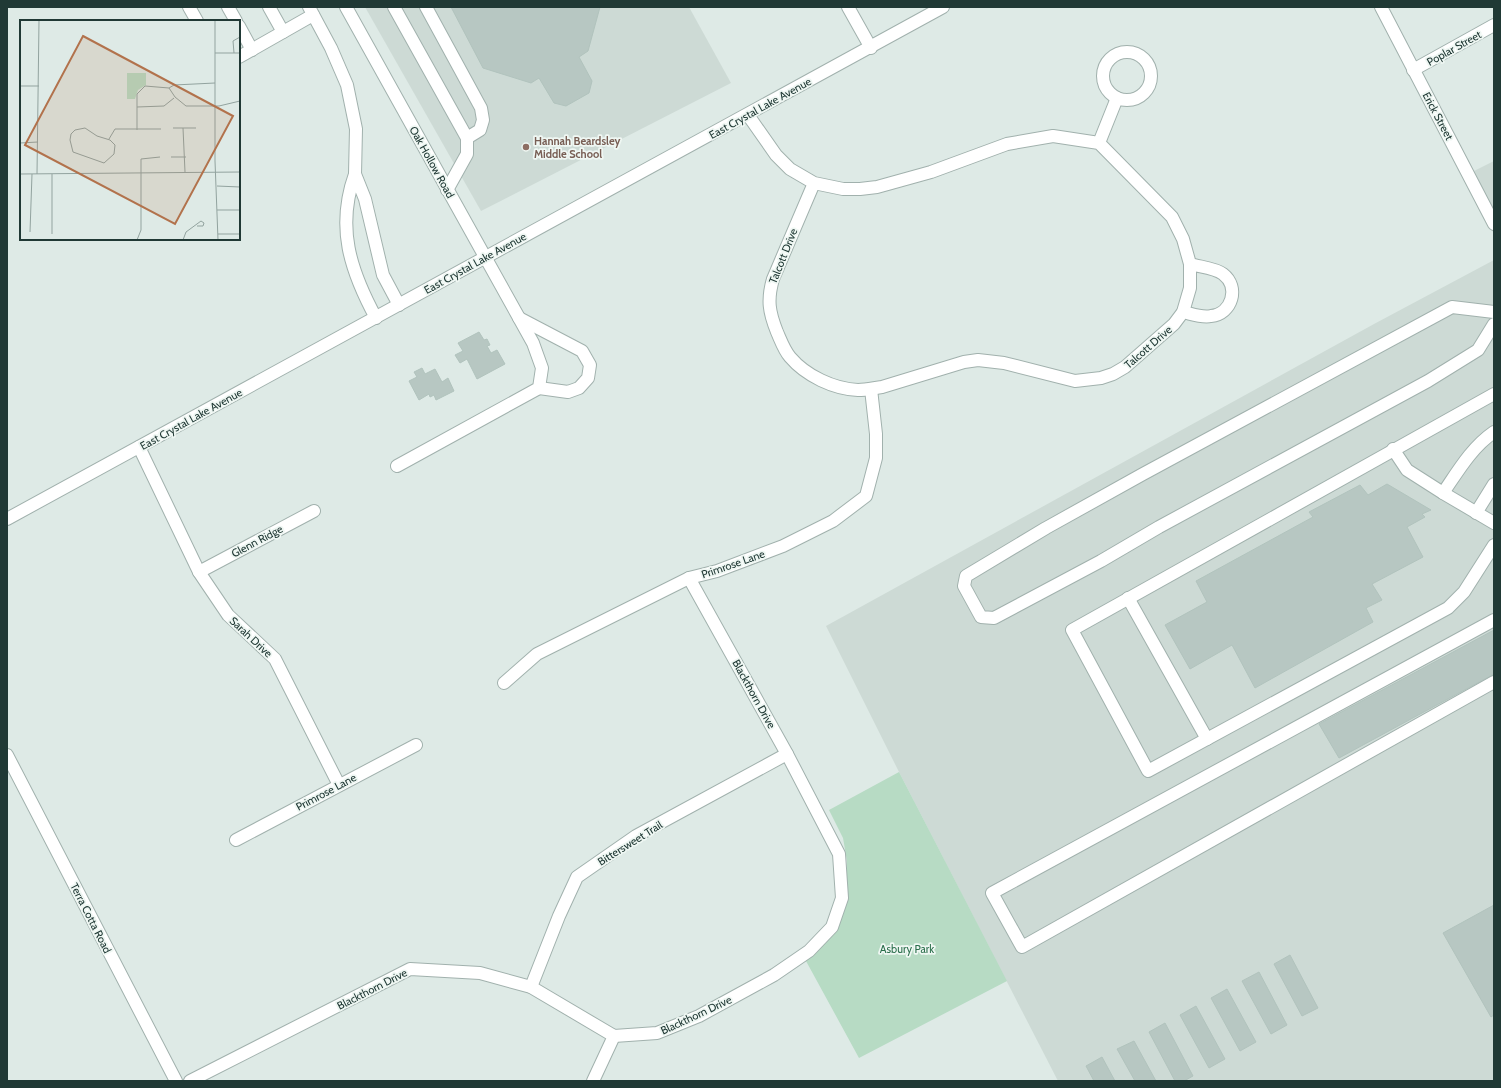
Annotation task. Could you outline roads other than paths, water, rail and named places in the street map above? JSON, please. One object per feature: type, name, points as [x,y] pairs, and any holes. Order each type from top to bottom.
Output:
[{"type":"street","points":[[189,7],[196,20]]},
{"type":"street","points":[[228,7],[235,20]]},
{"type":"street","points":[[269,7],[283,32]]},
{"type":"street","name":"Oak Hollow Road","points":[[346,7],[533,343],[542,368],[539,388]]},
{"type":"street","points":[[394,7],[467,138],[467,154],[447,190]]},
{"type":"street","points":[[426,7],[481,108],[483,120],[480,130],[467,138]]},
{"type":"street","points":[[848,7],[871,48]]},
{"type":"street","name":"East Crystal Lake Avenue","points":[[7,519],[871,48],[943,7]]},
{"type":"street","name":"Erick Street","points":[[1381,7],[1494,224]]},
{"type":"street","points":[[240,56],[283,32],[311,11],[331,48],[347,85],[356,129],[355,174],[350,189],[345,214],[350,260],[361,291],[376,318]]},
{"type":"street","name":"Poplar Street","points":[[1413,70],[1494,25]]},
{"type":"street","points":[[240,28],[252,50]]},
{"type":"street","points":[[1127,52],[1135,54],[1148,64],[1151,79],[1149,86],[1145,93],[1139,98],[1124,101],[1116,98],[1110,94],[1105,87],[1103,79],[1105,67],[1112,57],[1127,52]]},
{"type":"street","points":[[748,115],[776,155],[790,169],[814,183],[843,189],[860,189],[877,187],[931,172],[1007,144],[1053,136],[1099,143],[1116,98]]},
{"type":"street","name":"Talcott Drive","points":[[814,183],[773,279],[769,293],[770,312],[786,351],[802,368],[814,377],[858,390],[882,387],[964,362],[978,360],[1004,363],[1075,380],[1102,378],[1113,374],[1124,367],[1174,324],[1184,312],[1190,288],[1190,264],[1179,227],[1172,217],[1099,143]]},
{"type":"street","points":[[355,174],[365,199],[383,275],[399,305]]},
{"type":"street","points":[[1184,312],[1205,317],[1217,315],[1227,308],[1232,297],[1231,287],[1224,275],[1219,272],[1190,264]]},
{"type":"street","points":[[1494,312],[1452,307],[1046,528],[966,576],[964,586],[981,616],[994,618],[1101,561],[1159,527],[1428,381],[1478,350],[1494,324]]},
{"type":"street","points":[[398,466],[539,388],[568,392],[579,388],[588,378],[590,366],[582,351],[518,317]]},
{"type":"street","name":"Primrose Lane","points":[[504,683],[537,654],[689,578],[717,571],[783,546],[833,521],[866,496],[876,458],[876,434],[871,388]]},
{"type":"street","points":[[1494,394],[1393,449],[1072,630],[1148,771],[1448,608],[1464,592],[1494,545]]},
{"type":"street","points":[[1443,493],[1465,460],[1486,438],[1494,432]]},
{"type":"street","name":"Sarah Drive","points":[[139,447],[200,572],[228,615],[275,659],[339,785]]},
{"type":"street","points":[[1393,449],[1407,470],[1494,523]]},
{"type":"street","points":[[1476,513],[1494,484]]},
{"type":"street","name":"Glenn Ridge","points":[[200,572],[314,511]]},
{"type":"street","name":"Blackthorn Drive","points":[[190,1081],[410,969],[480,973],[531,987],[614,1036],[657,1033],[698,1016],[780,971],[809,951],[832,928],[842,898],[839,854],[788,754],[689,578]]},
{"type":"street","points":[[1128,598],[1207,739]]},
{"type":"street","points":[[1494,620],[992,894],[1022,947],[1494,682]]},
{"type":"street","name":"Primrose Lane","points":[[236,840],[416,745]]},
{"type":"street","name":"Terra Cotta Road","points":[[7,754],[176,1081]]},
{"type":"street","name":"Bittersweet Trail","points":[[531,987],[559,916],[577,878],[636,836],[788,754]]},
{"type":"street","points":[[593,1081],[614,1036]]},
{"type":"place","name":"Hannah Beardsley Middle School","points":[[526,147]]},
{"type":"park label","name":"Asbury Park","points":[[907,949]]}]
